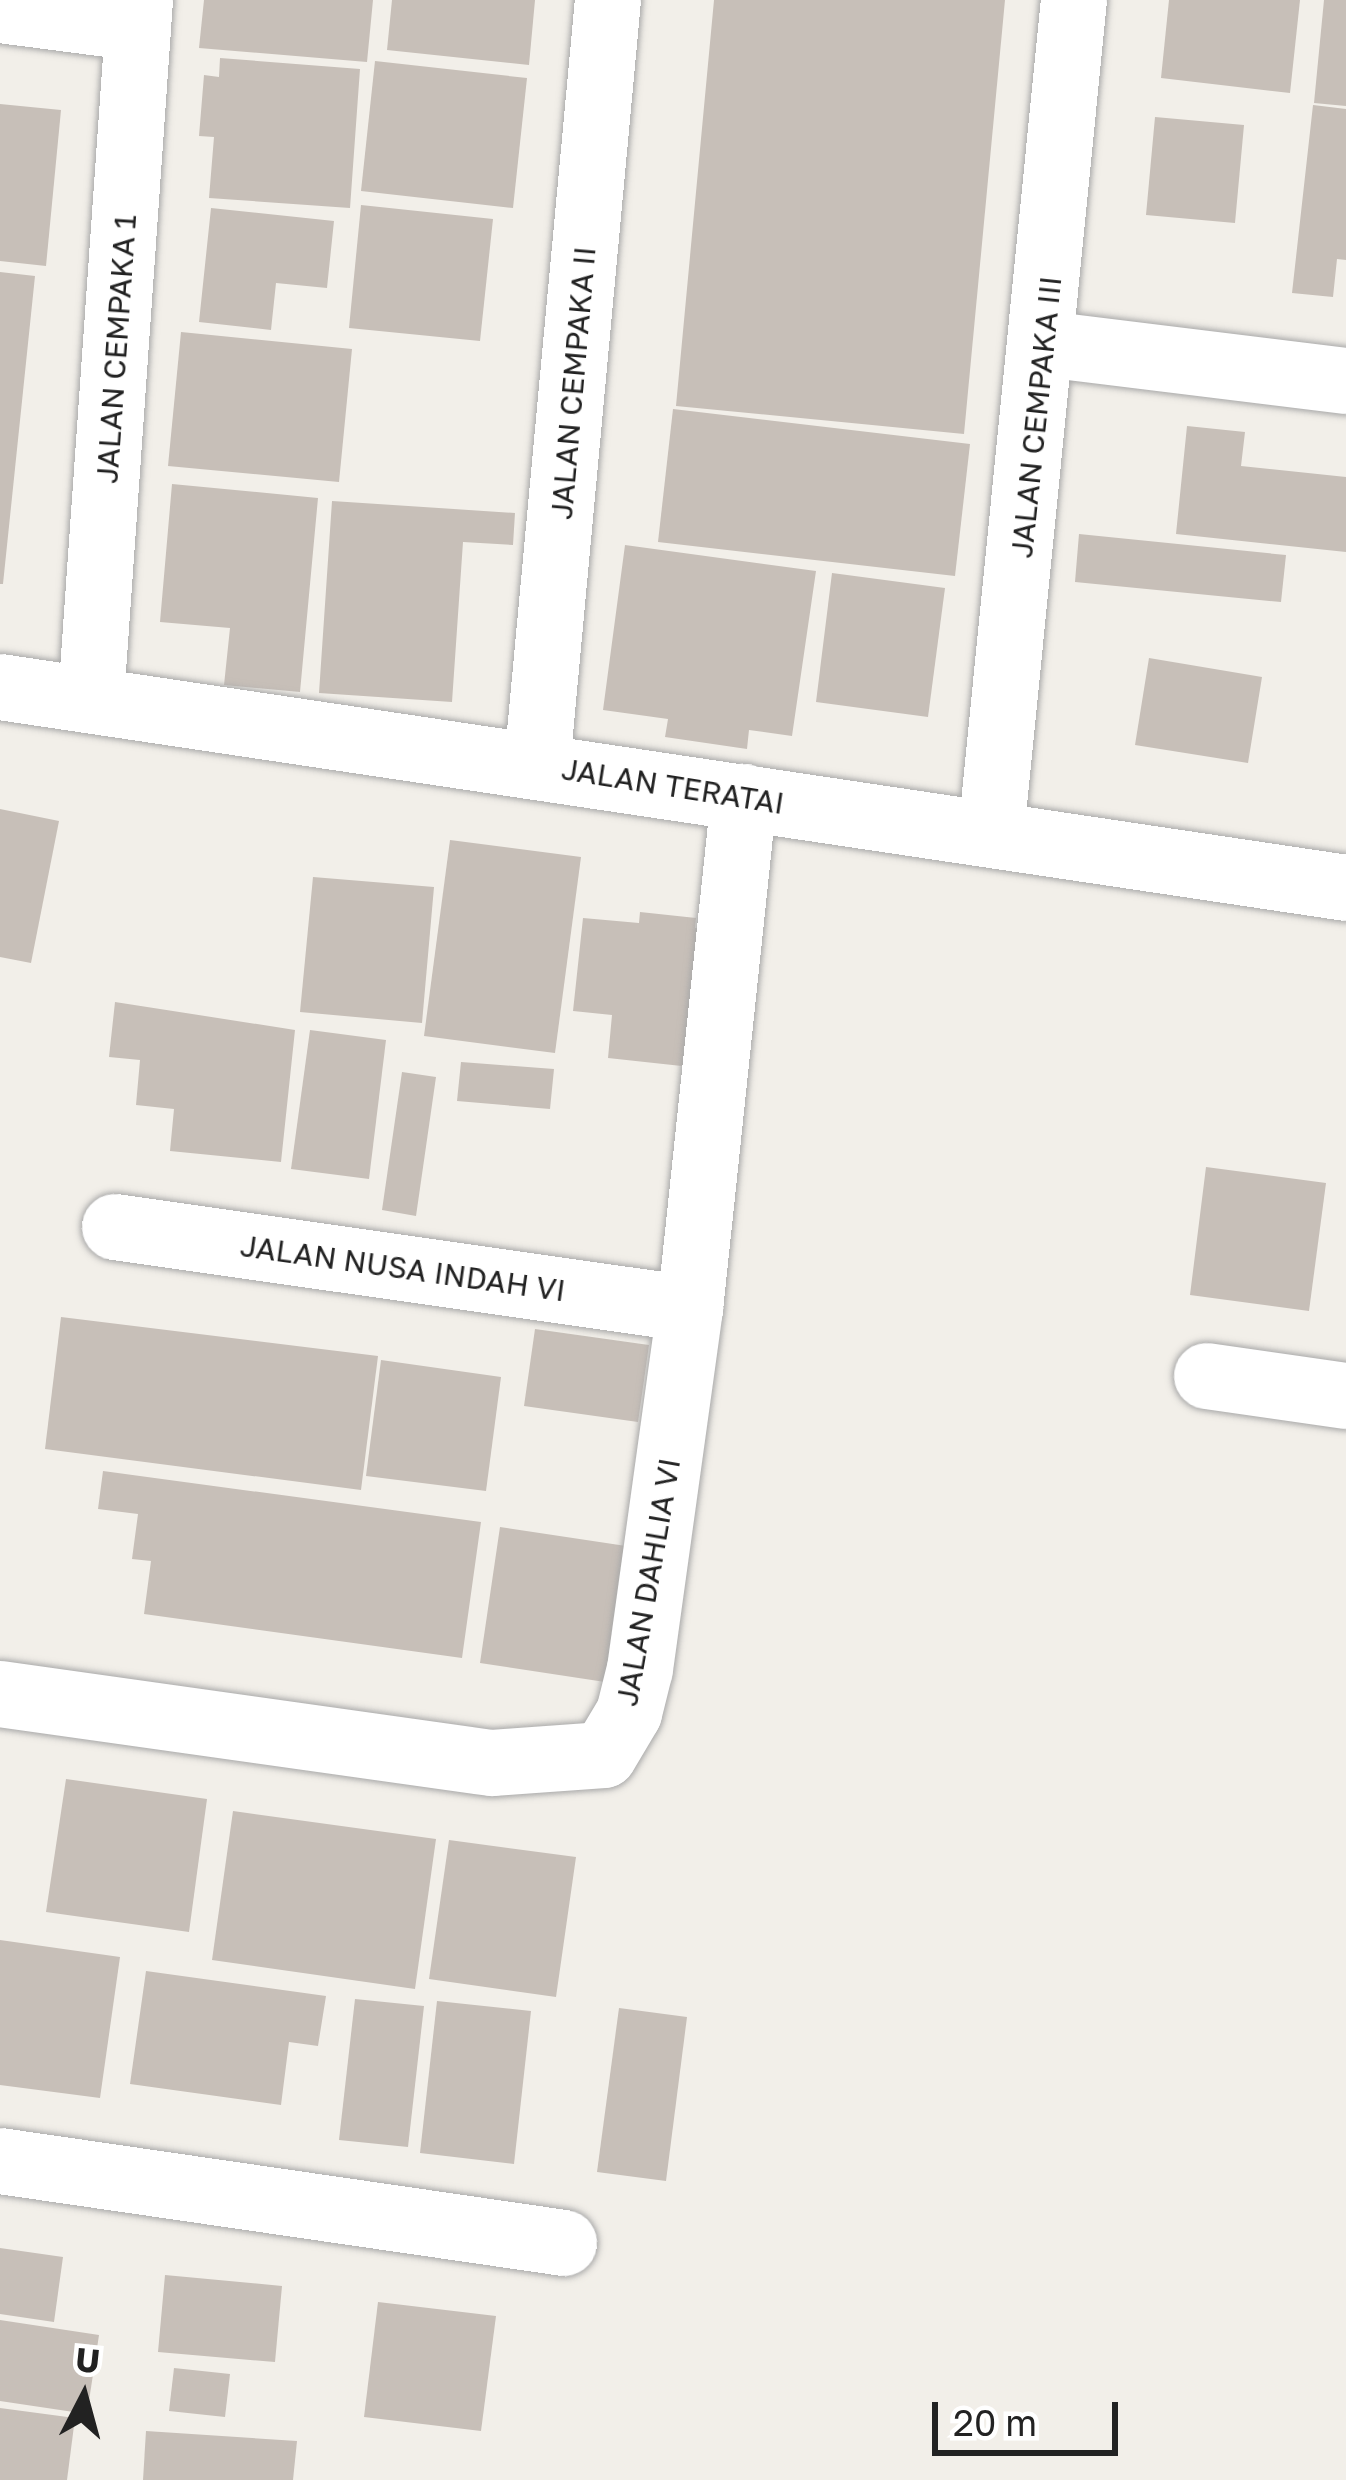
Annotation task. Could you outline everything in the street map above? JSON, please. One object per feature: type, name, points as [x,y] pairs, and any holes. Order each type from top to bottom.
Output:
[{"type":"street","name":"JALAN CEMPAKA II","points":[[538,765],[608,0]]},
{"type":"street","name":"JALAN CEMPAKA III","points":[[991,834],[1046,344],[1074,0]]},
{"type":"street","points":[[0,10],[139,14]]},
{"type":"street","name":"JALAN CEMPAKA 1","points":[[91,698],[139,14]]},
{"type":"street","points":[[1046,344],[1346,381]]},
{"type":"street","name":"JALAN TERATAI","points":[[0,687],[1346,887]]},
{"type":"street","name":"JALAN DAHLIA VI","points":[[0,1694],[471,1761],[604,1755],[629,1713],[640,1669],[690,1309],[744,797]]},
{"type":"street","name":"JALAN NUSA INDAH VI","points":[[115,1227],[690,1309]]},
{"type":"street","points":[[1207,1376],[1346,1396]]},
{"type":"street","points":[[0,2161],[564,2242]]},
{"type":"building","points":[[204,0],[373,0],[367,62],[199,48]]},
{"type":"building","points":[[392,0],[535,0],[529,65],[387,50]]},
{"type":"building","points":[[714,0],[1005,0],[964,434],[676,406]]},
{"type":"building","points":[[1169,0],[1300,0],[1290,93],[1161,78]]},
{"type":"building","points":[[1324,0],[1346,0],[1346,106],[1314,103]]},
{"type":"building","points":[[220,58],[360,69],[350,208],[209,198],[214,137],[199,136],[204,75],[219,77]]},
{"type":"building","points":[[375,61],[527,78],[513,208],[361,191]]},
{"type":"building","points":[[0,104],[61,110],[46,266],[0,261]]},
{"type":"building","points":[[1313,105],[1346,109],[1346,260],[1337,259],[1333,297],[1292,293]]},
{"type":"building","points":[[1155,117],[1244,125],[1235,223],[1146,215]]},
{"type":"building","points":[[361,205],[493,219],[480,341],[349,328]]},
{"type":"building","points":[[211,208],[334,221],[327,288],[276,283],[271,330],[199,322]]},
{"type":"building","points":[[0,272],[35,276],[3,584],[0,584]]},
{"type":"building","points":[[181,332],[352,349],[339,482],[168,466]]},
{"type":"building","points":[[673,409],[970,444],[955,576],[658,542]]},
{"type":"building","points":[[1187,426],[1245,432],[1241,466],[1346,477],[1346,552],[1176,534]]},
{"type":"building","points":[[172,484],[318,498],[300,692],[224,685],[230,628],[160,622]]},
{"type":"building","points":[[332,501],[515,513],[513,545],[463,542],[452,702],[319,693]]},
{"type":"building","points":[[1079,534],[1286,555],[1281,602],[1075,582]]},
{"type":"building","points":[[625,545],[816,571],[792,736],[749,730],[747,749],[665,737],[668,719],[603,710]]},
{"type":"building","points":[[832,573],[945,588],[928,717],[816,702]]},
{"type":"building","points":[[1149,658],[1262,677],[1248,763],[1135,745]]},
{"type":"building","points":[[0,809],[59,821],[31,963],[0,957]]},
{"type":"building","points":[[450,840],[581,857],[555,1053],[424,1036]]},
{"type":"building","points":[[313,877],[434,887],[422,1023],[300,1012]]},
{"type":"building","points":[[640,912],[696,918],[695,928],[715,930],[700,1068],[608,1058],[612,1015],[573,1011],[583,918],[639,923]]},
{"type":"building","points":[[115,1002],[295,1030],[281,1162],[170,1151],[174,1109],[136,1105],[140,1060],[109,1057]]},
{"type":"building","points":[[310,1030],[386,1040],[369,1179],[291,1169]]},
{"type":"building","points":[[461,1062],[554,1069],[550,1109],[457,1101]]},
{"type":"building","points":[[402,1072],[436,1077],[416,1216],[382,1210]]},
{"type":"building","points":[[1206,1167],[1326,1183],[1309,1311],[1190,1295]]},
{"type":"building","points":[[61,1317],[378,1356],[361,1490],[45,1449]]},
{"type":"building","points":[[535,1329],[649,1345],[638,1422],[524,1406]]},
{"type":"building","points":[[381,1360],[501,1377],[486,1491],[366,1476]]},
{"type":"building","points":[[103,1471],[481,1522],[462,1658],[144,1614],[151,1561],[132,1559],[138,1514],[98,1509]]},
{"type":"building","points":[[500,1527],[626,1546],[605,1682],[480,1663]]},
{"type":"building","points":[[66,1779],[207,1799],[189,1932],[46,1912]]},
{"type":"building","points":[[233,1811],[436,1839],[415,1989],[212,1960]]},
{"type":"building","points":[[449,1840],[576,1857],[556,1997],[429,1979]]},
{"type":"building","points":[[0,1940],[120,1957],[100,2098],[0,2085]]},
{"type":"building","points":[[146,1971],[326,1996],[318,2046],[289,2042],[281,2105],[130,2084]]},
{"type":"building","points":[[355,1999],[424,2006],[408,2147],[339,2140]]},
{"type":"building","points":[[437,2001],[531,2011],[514,2164],[420,2153]]},
{"type":"building","points":[[619,2008],[687,2017],[666,2181],[597,2172]]},
{"type":"building","points":[[0,2248],[63,2257],[54,2322],[0,2314]]},
{"type":"building","points":[[165,2275],[282,2286],[275,2362],[158,2352]]},
{"type":"building","points":[[378,2302],[496,2316],[481,2431],[364,2417]]},
{"type":"building","points":[[0,2320],[99,2335],[87,2414],[0,2401]]},
{"type":"building","points":[[174,2368],[230,2374],[225,2417],[169,2411]]},
{"type":"building","points":[[0,2408],[75,2418],[67,2480],[0,2480]]},
{"type":"building","points":[[146,2431],[297,2441],[293,2480],[143,2480]]}]
